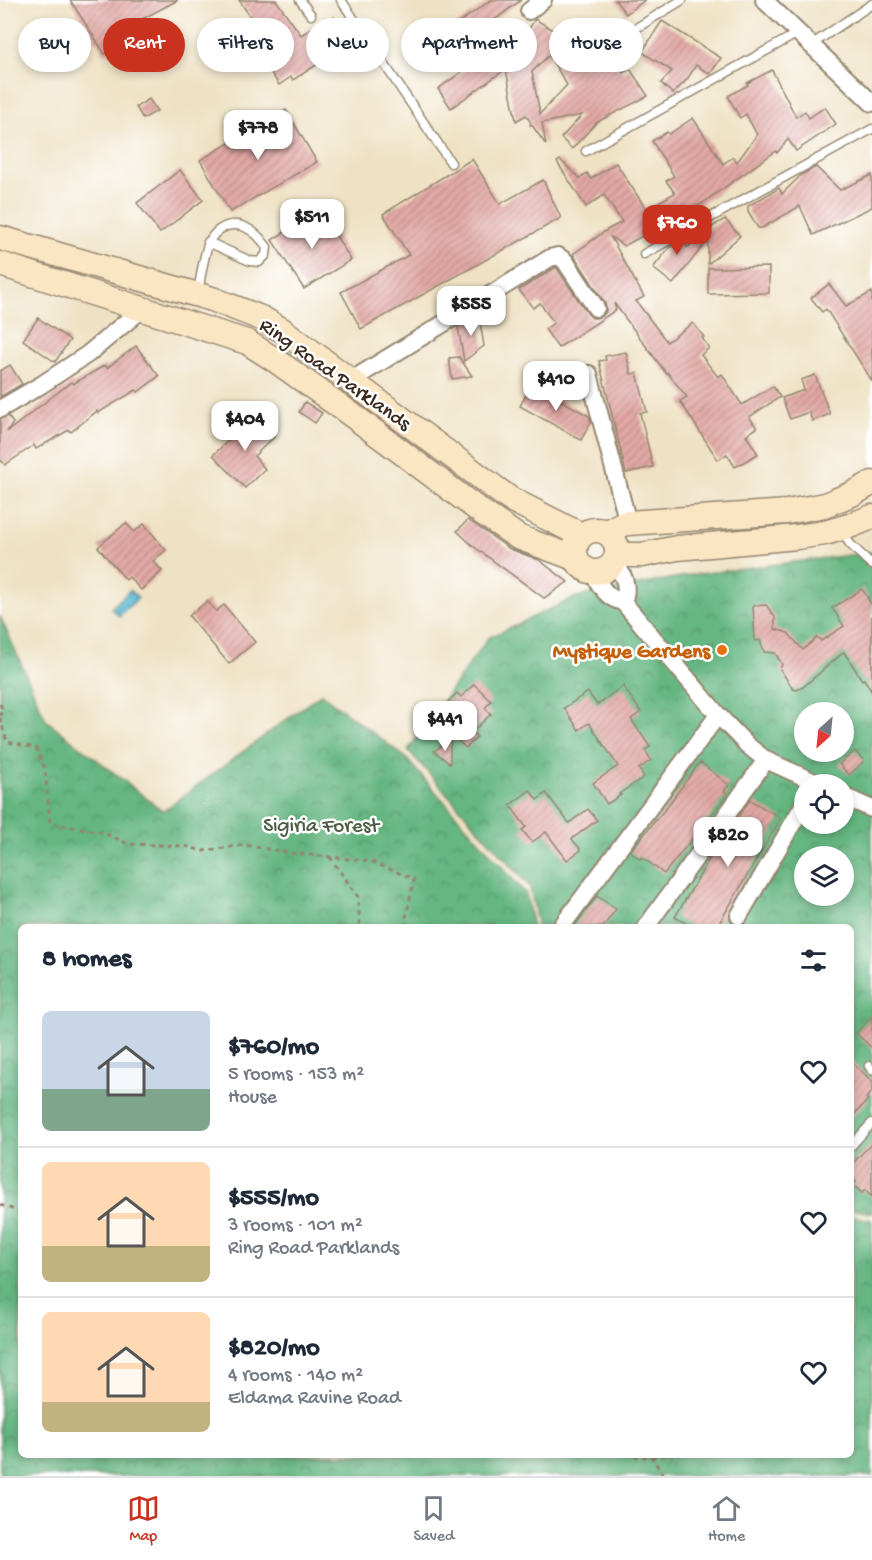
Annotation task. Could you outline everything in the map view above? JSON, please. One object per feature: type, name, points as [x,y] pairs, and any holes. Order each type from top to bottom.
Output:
[{"type":"street","points":[[529,10],[543,0]]},
{"type":"street","points":[[764,0],[872,103]]},
{"type":"street","name":"Ring Road Parklands","points":[[0,238],[198,295],[261,318],[282,330],[510,499],[581,535]]},
{"type":"street","points":[[350,381],[550,258],[558,256],[565,261],[596,308]]},
{"type":"street","name":"Ring Road Parklands","points":[[0,264],[247,342],[356,418],[518,537],[584,565]]},
{"type":"street","points":[[0,409],[88,354],[142,309]]},
{"type":"street","points":[[589,374],[617,527],[616,558],[626,583],[623,602]]},
{"type":"street","points":[[356,418],[371,397]]},
{"type":"street","points":[[796,774],[766,760],[747,745],[718,715],[623,602],[616,601],[606,594],[575,553],[575,546],[581,535],[593,530],[787,512],[825,505],[872,483]]},
{"type":"street","points":[[584,565],[605,570],[616,558],[677,548],[825,533],[872,517]]},
{"type":"street","points":[[563,924],[718,715]]},
{"type":"street","points":[[648,924],[766,760]]},
{"type":"street","points":[[854,801],[872,809]]},
{"type":"street","points":[[739,916],[794,821]]},
{"type":"lane","points":[[300,0],[311,15]]},
{"type":"lane","points":[[341,0],[451,163]]},
{"type":"lane","points":[[643,24],[682,0]]},
{"type":"lane","points":[[586,151],[872,4]]},
{"type":"lane","points":[[644,254],[872,129]]},
{"type":"lane","points":[[198,295],[208,242],[217,231],[235,224],[245,226],[260,237],[267,247],[266,255],[259,262],[250,261],[208,242]]},
{"type":"lane","points":[[841,528],[850,544],[872,565]]},
{"type":"lane","points":[[854,1143],[872,1123]]},
{"type":"path","points":[[0,704],[2,709],[0,717],[7,742],[36,748],[45,769],[50,823],[101,832],[129,844],[185,846],[203,851],[245,845],[290,853],[370,861],[414,879],[406,924]]},
{"type":"path","points":[[330,857],[358,897],[360,924]]},
{"type":"path","points":[[0,1205],[18,1211]]},
{"type":"path","points":[[652,1458],[663,1475],[674,1476]]},
{"type":"green space","points":[[872,552],[872,1213],[854,1210],[854,924],[537,924],[530,887],[408,750],[488,638],[576,597],[691,575]]},
{"type":"green space","name":"Sigiria Forest","points":[[0,616],[46,720],[163,811],[321,694],[405,757],[526,894],[532,924],[18,924],[18,1458],[854,1458],[854,1217],[872,1220],[872,1476],[0,1476]]},
{"type":"water","points":[[130,590],[138,598],[119,616],[111,608]]},
{"type":"building","points":[[70,0],[178,0],[144,18],[103,18],[103,51],[91,32],[91,18],[82,18]]},
{"type":"building","points":[[239,0],[276,0],[289,18],[251,18]]},
{"type":"building","points":[[491,0],[521,0],[497,18],[465,18]]},
{"type":"building","points":[[615,0],[645,0],[626,14]]},
{"type":"building","points":[[537,20],[549,27],[549,55],[537,67]]},
{"type":"building","points":[[662,21],[721,58],[710,74],[696,65],[688,78],[673,94],[661,83],[672,71],[643,50]]},
{"type":"building","points":[[294,25],[301,35],[306,32],[306,72],[293,80],[291,77],[279,85],[271,72],[294,72]]},
{"type":"building","points":[[772,70],[796,117],[805,111],[809,118],[825,107],[836,124],[796,151],[788,139],[777,153],[776,151],[701,204],[624,246],[610,236],[644,297],[636,301],[667,342],[693,323],[709,348],[701,355],[718,377],[722,374],[742,405],[773,386],[780,397],[749,417],[757,428],[746,435],[758,454],[735,467],[727,454],[718,460],[680,401],[687,397],[666,373],[614,303],[616,310],[558,348],[545,329],[554,323],[540,303],[533,308],[519,290],[556,267],[588,314],[592,318],[602,316],[606,312],[605,303],[573,254],[622,222],[604,195],[586,207],[557,162],[560,160],[580,178],[587,173],[591,179],[616,163],[646,209],[675,193],[666,181],[674,176],[652,141],[667,132],[669,134],[693,118],[723,164],[733,157],[737,162],[757,135],[746,114],[740,118],[728,96]]},
{"type":"building","points":[[461,72],[502,72],[451,108],[438,89]]},
{"type":"building","points":[[507,72],[532,72],[540,114],[567,85],[559,72],[632,72],[648,96],[597,122],[572,149],[561,138],[582,115],[542,123],[546,145],[530,125],[526,115],[516,121]]},
{"type":"building","points":[[149,99],[157,111],[143,119],[136,107]]},
{"type":"building","points":[[286,110],[317,162],[230,212],[200,160]]},
{"type":"building","points":[[472,159],[500,204],[543,180],[561,218],[361,329],[341,292],[409,255],[383,214]]},
{"type":"building","points":[[816,167],[840,190],[872,175],[872,207],[813,235],[800,206],[762,228],[758,228],[748,211],[748,206],[779,188],[782,194],[801,175]]},
{"type":"building","points":[[180,170],[203,200],[160,233],[137,203]]},
{"type":"building","points":[[320,210],[351,260],[304,289],[272,240]]},
{"type":"building","points":[[725,219],[740,236],[708,264],[708,240],[673,284],[653,268],[669,248],[680,241],[688,247],[710,228]]},
{"type":"building","points":[[769,267],[769,293],[708,294],[708,268]]},
{"type":"building","points":[[829,284],[846,306],[872,292],[872,381],[826,309],[822,312],[811,298]]},
{"type":"building","points":[[479,316],[484,346],[464,361],[458,327]]},
{"type":"building","points":[[38,318],[70,340],[55,362],[23,340]]},
{"type":"building","points":[[136,346],[159,376],[138,392],[136,390],[98,413],[97,411],[71,432],[69,430],[36,449],[34,445],[5,465],[0,459],[0,419],[8,416],[13,423],[7,432],[71,382],[73,384],[105,365],[107,368]]},
{"type":"building","points":[[626,352],[631,374],[637,373],[647,412],[640,413],[653,467],[626,473],[599,361],[606,360],[605,356]]},
{"type":"building","points":[[459,357],[472,376],[452,379],[449,358]]},
{"type":"building","points":[[10,365],[22,384],[0,397],[0,371]]},
{"type":"building","points":[[815,375],[830,414],[812,421],[809,412],[790,419],[782,398],[804,390],[801,380]]},
{"type":"building","points":[[532,384],[589,416],[591,422],[581,440],[520,406]]},
{"type":"building","points":[[305,402],[322,413],[315,423],[299,412]]},
{"type":"building","points":[[254,416],[274,437],[254,456],[265,469],[245,488],[213,455]]},
{"type":"building","points":[[468,520],[510,549],[539,560],[568,582],[544,598],[473,546],[457,531]]},
{"type":"building","points":[[126,523],[134,532],[144,524],[166,550],[153,561],[162,571],[141,590],[129,577],[126,580],[98,547]]},
{"type":"building","points":[[862,589],[872,605],[872,692],[844,652],[803,687],[793,689],[780,669],[782,664],[775,653],[764,652],[760,640],[755,641],[753,606],[766,605],[775,617],[775,629],[788,633],[803,650],[817,637],[821,641],[844,626],[832,608]]},
{"type":"building","points":[[207,601],[216,611],[224,605],[255,642],[229,664],[189,616]]},
{"type":"building","points":[[474,684],[491,701],[485,708],[491,714],[472,732],[477,737],[466,748],[432,718],[457,693],[461,697]]},
{"type":"building","points":[[623,686],[641,712],[631,719],[650,747],[645,750],[651,760],[639,769],[644,777],[607,804],[593,783],[618,766],[589,723],[579,730],[564,708],[588,692],[597,705]]},
{"type":"building","points":[[450,740],[450,764],[434,751]]},
{"type":"building","points":[[854,752],[864,761],[848,774],[839,764],[854,762]]},
{"type":"building","points":[[700,762],[729,785],[724,791],[728,794],[664,874],[630,851]]},
{"type":"building","points":[[530,790],[537,800],[546,793],[569,823],[588,809],[597,820],[572,839],[581,850],[567,860],[546,832],[532,842],[522,830],[526,827],[510,805]]},
{"type":"building","points":[[750,800],[781,818],[719,924],[687,924],[675,917],[717,846]]},
{"type":"building","points":[[597,896],[616,909],[605,924],[576,924]]},
{"type":"building","points":[[872,1016],[872,1048],[856,1033]]},
{"type":"building","points":[[854,1065],[872,1081],[872,1092],[866,1098],[868,1100],[854,1115]]},
{"type":"building","points":[[872,1143],[872,1197],[865,1190],[862,1193],[854,1186],[856,1182],[854,1180],[854,1162]]},
{"type":"place","name":"Mystique Gardens","points":[[722,650]]}]
